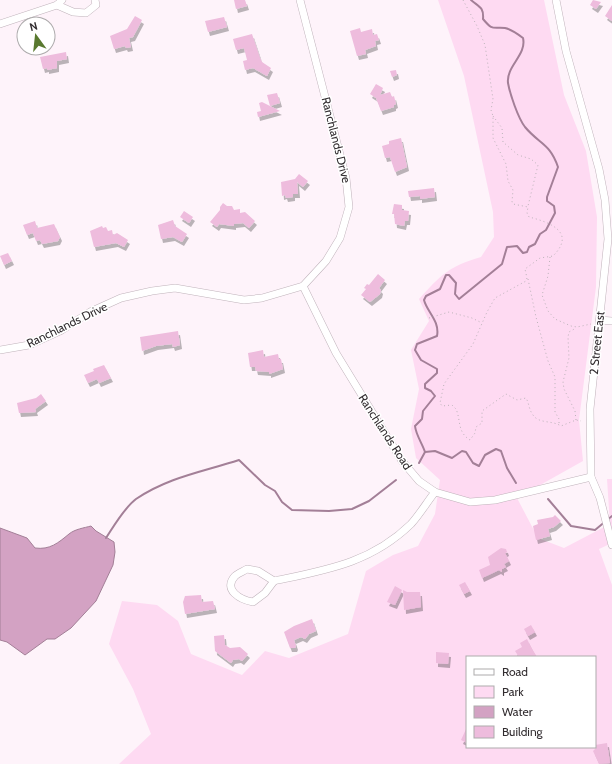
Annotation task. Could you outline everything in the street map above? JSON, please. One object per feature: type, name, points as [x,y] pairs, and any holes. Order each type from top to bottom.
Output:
[{"type":"street","points":[[0,24],[59,2],[74,12],[86,13],[96,5],[95,0]]},
{"type":"street","name":"Ranchlands Drive","points":[[0,350],[29,345],[62,330],[90,312],[121,298],[152,291],[175,288],[244,300],[262,298],[303,286],[326,261],[340,238],[349,207],[346,178],[300,0]]},
{"type":"street","name":"2 Street East","points":[[556,0],[566,51],[605,200],[608,238],[590,409],[591,477],[600,498],[612,545]]},
{"type":"street","name":"Ranchlands Road","points":[[303,286],[336,353],[402,461],[419,481],[435,492],[470,502],[495,500],[591,477]]},
{"type":"street","points":[[600,320],[612,321]]},
{"type":"street","points":[[274,581],[258,571],[247,570],[235,576],[231,584],[232,591],[241,600],[253,602],[265,593],[274,581],[336,568],[366,556],[389,543],[412,523],[435,492]]},
{"type":"path","points":[[463,0],[476,22],[485,46],[490,76],[492,99],[491,110],[493,116],[502,128],[503,142],[518,155],[531,159],[538,165],[527,213],[529,217],[545,221],[561,232],[562,241],[556,253],[550,257],[540,258],[526,269],[536,317],[548,360],[555,377],[555,412],[559,419],[559,424]]},
{"type":"path","points":[[493,116],[493,138],[506,164],[508,181],[513,190],[512,202],[516,205],[528,207]]},
{"type":"path","points":[[550,257],[548,276],[542,298],[548,311],[555,319],[577,327]]},
{"type":"path","points":[[528,278],[522,284],[498,296],[487,312],[466,355],[444,384],[440,399],[442,406],[452,406],[456,409],[458,426],[470,440],[476,427],[482,424],[482,411],[506,394],[514,399],[526,398],[529,409],[535,418],[564,425],[576,420],[581,421]]},
{"type":"path","points":[[429,318],[449,312],[472,318],[482,324]]},
{"type":"path","points":[[576,420],[575,411],[564,389],[563,382],[569,358],[568,337],[569,332],[577,327],[591,324]]},
{"type":"green space","points":[[438,0],[544,0],[564,95],[586,151],[597,217],[596,287],[579,420],[583,461],[517,498],[538,538],[564,548],[610,524],[607,479],[612,479],[612,543],[599,549],[612,585],[612,764],[119,764],[151,734],[133,689],[109,644],[122,601],[157,605],[178,621],[191,654],[242,675],[265,651],[289,658],[348,634],[366,571],[393,555],[418,546],[435,514],[440,480],[416,458],[411,429],[419,389],[411,350],[429,321],[419,299],[446,272],[470,260],[481,257],[494,237],[493,212],[464,76]]},
{"type":"water","points":[[91,526],[96,531],[114,542],[115,552],[113,565],[96,601],[71,628],[55,639],[47,639],[25,655],[7,642],[0,640],[0,528],[27,538],[35,548],[45,548],[54,545],[74,531]]},
{"type":"building","points":[[234,0],[245,0],[247,6],[236,9]]},
{"type":"building","points":[[593,0],[601,2],[596,9],[590,5]]},
{"type":"building","points":[[612,5],[612,21],[605,16]]},
{"type":"building","points":[[135,16],[142,20],[133,37],[129,38],[131,47],[126,48],[125,46],[114,49],[110,36],[127,29]]},
{"type":"building","points":[[224,17],[227,27],[208,32],[205,21]]},
{"type":"building","points":[[360,28],[361,32],[372,29],[373,35],[377,34],[379,40],[375,41],[376,46],[365,50],[366,54],[357,56],[350,31]]},
{"type":"building","points":[[252,34],[262,62],[271,68],[267,76],[253,68],[245,70],[243,61],[247,60],[244,48],[236,50],[233,39]]},
{"type":"building","points":[[66,52],[67,59],[57,61],[57,68],[47,70],[47,68],[43,69],[40,57],[56,56],[56,54]]},
{"type":"building","points":[[396,70],[397,75],[392,77],[390,71]]},
{"type":"building","points":[[376,84],[383,88],[380,95],[390,92],[392,97],[394,96],[396,104],[394,107],[381,111],[376,98],[370,94]]},
{"type":"building","points":[[277,93],[280,103],[270,106],[267,95]]},
{"type":"building","points":[[262,102],[280,111],[258,117],[257,112],[261,111],[259,103]]},
{"type":"building","points":[[401,138],[407,167],[395,172],[390,157],[385,158],[382,146],[389,144],[389,141]]},
{"type":"building","points":[[299,174],[308,181],[303,187],[297,182],[298,194],[293,194],[293,197],[286,198],[285,195],[282,196],[281,182],[295,179]]},
{"type":"building","points":[[434,188],[435,197],[420,199],[420,196],[409,197],[408,191]]},
{"type":"building","points":[[223,203],[227,206],[232,206],[234,210],[240,209],[240,213],[245,212],[255,221],[249,228],[243,223],[234,224],[234,226],[219,224],[217,227],[210,222],[220,210]]},
{"type":"building","points":[[394,204],[402,205],[402,210],[409,211],[408,221],[405,221],[404,226],[395,224],[394,214],[392,214]]},
{"type":"building","points":[[184,211],[193,217],[189,223],[180,217]]},
{"type":"building","points":[[173,220],[175,226],[187,234],[182,242],[173,237],[161,239],[158,225]]},
{"type":"building","points":[[35,221],[37,228],[54,224],[60,237],[58,241],[42,244],[40,240],[36,241],[33,233],[27,235],[23,225]]},
{"type":"building","points":[[102,226],[103,228],[106,227],[108,231],[112,230],[113,235],[117,233],[128,240],[124,247],[116,243],[94,247],[90,231]]},
{"type":"building","points":[[8,253],[12,261],[4,265],[0,256]]},
{"type":"building","points":[[378,274],[385,280],[379,288],[381,290],[380,294],[370,302],[361,295],[366,289],[364,288],[367,284],[369,285]]},
{"type":"building","points":[[178,331],[180,345],[173,347],[172,344],[156,346],[142,351],[140,337]]},
{"type":"building","points":[[263,350],[264,357],[278,354],[279,359],[281,359],[283,369],[269,374],[269,372],[256,371],[255,367],[250,367],[248,353]]},
{"type":"building","points":[[104,365],[111,378],[99,383],[97,379],[88,383],[84,375],[94,371],[93,369]]},
{"type":"building","points":[[41,394],[46,401],[35,409],[36,412],[19,413],[17,403],[36,398]]},
{"type":"building","points":[[555,515],[561,521],[554,527],[548,529],[550,536],[536,540],[533,526],[538,524],[537,520],[553,517]]},
{"type":"building","points":[[501,548],[506,549],[507,552],[505,553],[509,561],[504,564],[506,567],[502,569],[502,572],[499,570],[482,578],[479,570],[490,565],[488,557]]},
{"type":"building","points":[[465,582],[470,591],[464,594],[459,585]]},
{"type":"building","points":[[395,586],[402,590],[395,605],[387,602]]},
{"type":"building","points":[[403,590],[407,592],[420,592],[421,607],[404,610]]},
{"type":"building","points":[[201,595],[202,602],[213,601],[215,609],[185,614],[183,602],[185,596]]},
{"type":"building","points":[[312,619],[316,631],[309,634],[305,639],[301,637],[294,640],[296,646],[295,648],[290,648],[284,632],[294,626]]},
{"type":"building","points":[[531,625],[535,632],[528,636],[524,629]]},
{"type":"building","points":[[224,635],[225,645],[230,648],[240,647],[248,654],[242,661],[239,659],[233,660],[231,663],[215,651],[214,636]]},
{"type":"building","points":[[527,639],[536,656],[518,656],[515,651],[522,647],[520,643]]},
{"type":"building","points":[[436,652],[449,653],[448,664],[436,663]]},
{"type":"building","points":[[466,729],[466,742],[461,740]]},
{"type":"building","points":[[607,743],[610,763],[599,764],[593,751],[596,748],[596,745]]},
{"type":"waterway","points":[[425,452],[415,426],[422,419],[423,411],[435,396],[431,391],[425,388],[425,384],[437,373],[437,369],[421,360],[415,350],[417,344],[437,336],[437,326],[424,300],[426,296],[440,289],[446,275],[449,275],[456,283],[455,294],[459,299],[502,264],[507,247],[517,246],[523,253],[527,252],[529,247],[535,244],[540,234],[546,230],[555,213],[554,206],[547,201],[547,197],[558,167],[548,148],[530,133],[522,123],[508,83],[510,71],[522,50],[523,38],[505,28],[493,28],[483,19],[483,12],[479,6],[471,0]]},
{"type":"waterway","points":[[425,452],[435,451],[452,458],[462,451],[466,452],[473,463],[479,466],[485,455],[496,449],[501,451],[507,468],[516,483]]},
{"type":"waterway","points":[[419,463],[425,452]]},
{"type":"waterway","points":[[106,538],[127,507],[136,499],[173,480],[239,460],[265,485],[275,491],[282,502],[292,510],[329,511],[352,509],[369,501],[396,480]]},
{"type":"waterway","points":[[548,499],[571,526],[595,530],[612,516]]}]
